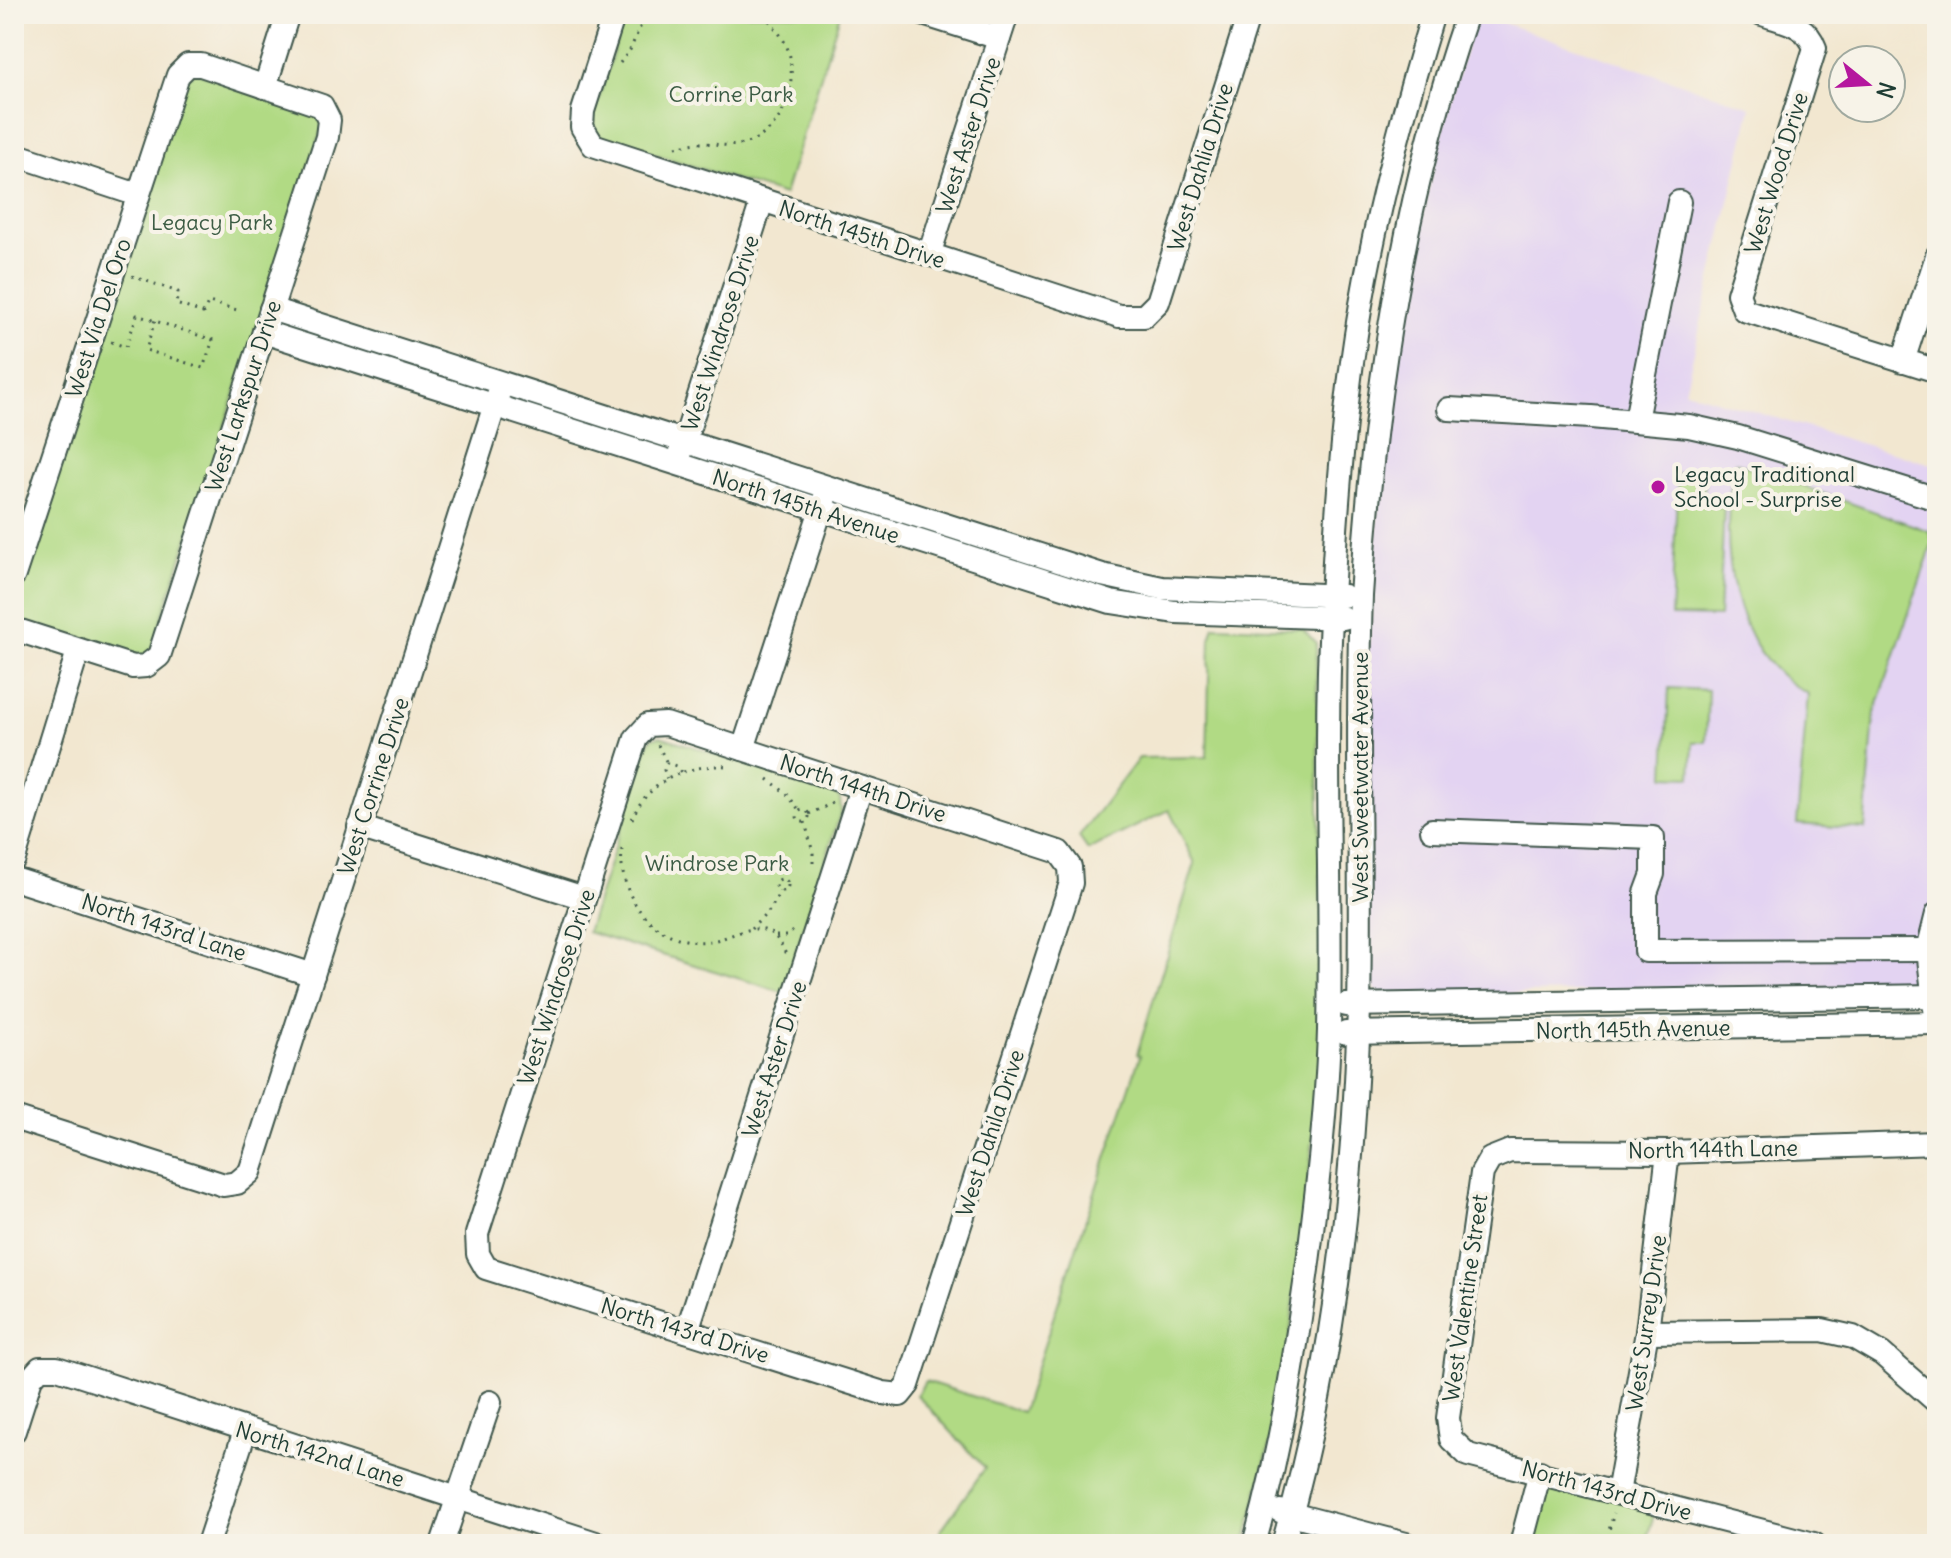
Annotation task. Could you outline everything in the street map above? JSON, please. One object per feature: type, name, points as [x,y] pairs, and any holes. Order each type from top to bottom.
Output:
[{"type":"street","points":[[265,87],[288,14]]},
{"type":"street","name":"North 145th Drive","points":[[614,14],[583,111],[582,127],[593,145],[1119,316],[1144,316]]},
{"type":"street","points":[[923,14],[999,38]]},
{"type":"street","name":"West Aster Drive","points":[[929,255],[1007,14]]},
{"type":"street","name":"West Dahlia Drive","points":[[1144,316],[1158,302],[1249,14]]},
{"type":"street","name":"West Sweetwater Avenue","points":[[1254,1544],[1288,1400],[1318,1181],[1329,1033],[1328,720],[1339,477],[1358,321],[1393,154],[1433,14]]},
{"type":"street","name":"West Sweetwater Avenue","points":[[1283,1544],[1332,1314],[1351,1154],[1359,1005],[1361,607],[1379,398],[1396,289],[1430,141],[1467,14]]},
{"type":"street","name":"West Wood Drive","points":[[1762,14],[1801,27],[1810,35],[1815,48],[1738,294],[1744,310],[1903,361]]},
{"type":"street","name":"West Via Del Oro","points":[[14,575],[178,75],[188,65],[201,65],[265,87]]},
{"type":"street","name":"West Larkspur Drive","points":[[78,651],[133,667],[146,666],[159,656],[327,137],[329,120],[322,106],[265,87]]},
{"type":"street","points":[[14,154],[138,195]]},
{"type":"street","name":"West Windrose Drive","points":[[678,465],[762,201]]},
{"type":"street","points":[[1636,420],[1679,202]]},
{"type":"street","points":[[1937,256],[1903,361],[1937,371]]},
{"type":"street","name":"North 145th Avenue","points":[[271,309],[1135,584],[1361,607]]},
{"type":"street","name":"North 145th Avenue","points":[[264,332],[821,511],[1130,606],[1191,613],[1332,606]]},
{"type":"street","name":"West Corrine Drive","points":[[14,1118],[224,1185],[237,1183],[250,1172],[502,383]]},
{"type":"street","points":[[1449,409],[1689,426],[1727,434],[1937,499]]},
{"type":"street","points":[[739,758],[828,488]]},
{"type":"street","points":[[14,629],[78,651],[14,859]]},
{"type":"street","name":"North 144th Drive","points":[[648,725],[666,724],[739,758],[1059,852],[1070,867]]},
{"type":"street","name":"West Windrose Drive","points":[[478,1254],[477,1234],[584,898],[636,738],[648,725]]},
{"type":"street","name":"West Aster Drive","points":[[687,1331],[851,793]]},
{"type":"street","points":[[359,827],[584,898]]},
{"type":"street","points":[[1432,830],[1653,838],[1653,874],[1646,893],[1646,951],[1928,950]]},
{"type":"street","name":"West Dahila Drive","points":[[900,1395],[908,1385],[1071,883],[1070,867]]},
{"type":"street","name":"North 143rd Lane","points":[[14,879],[313,975]]},
{"type":"street","points":[[1937,914],[1928,950],[1937,1023]]},
{"type":"street","name":"North 145th Avenue","points":[[1329,1005],[1936,996]]},
{"type":"street","name":"North 145th Avenue","points":[[1329,1033],[1937,1023]]},
{"type":"street","name":"North 144th Lane","points":[[1490,1159],[1510,1151],[1668,1152],[1937,1143]]},
{"type":"street","name":"West Surrey Drive","points":[[1617,1501],[1647,1332],[1668,1152]]},
{"type":"street","name":"West Valentine Street","points":[[1451,1439],[1448,1418],[1482,1173],[1490,1159]]},
{"type":"street","name":"North 143rd Drive","points":[[478,1254],[486,1268],[883,1393],[900,1395]]},
{"type":"street","points":[[1647,1332],[1822,1330],[1853,1337],[1882,1354],[1937,1402]]},
{"type":"street","name":"North 142nd Lane","points":[[14,1431],[31,1378],[40,1368],[57,1368],[599,1544]]},
{"type":"street","points":[[442,1544],[490,1402]]},
{"type":"street","points":[[208,1544],[245,1431]]},
{"type":"street","name":"North 143rd Drive","points":[[1451,1439],[1468,1455],[1540,1472],[1617,1501],[1814,1544]]},
{"type":"street","points":[[1521,1544],[1540,1472]]},
{"type":"street","points":[[1264,1507],[1406,1544]]},
{"type":"path","points":[[620,64],[630,50],[646,14]]},
{"type":"path","points":[[676,147],[699,143],[738,145],[756,139],[773,127],[786,106],[791,82],[790,54],[780,34],[764,14]]},
{"type":"path","points":[[132,276],[178,292],[176,304],[203,313],[209,302],[237,310]]},
{"type":"path","points":[[111,342],[126,347],[137,315],[155,320],[213,340],[203,368],[146,350],[155,320]]},
{"type":"path","points":[[631,821],[635,811],[667,779],[699,766],[739,758]]},
{"type":"path","points":[[667,779],[664,770],[667,763],[681,772]]},
{"type":"path","points":[[757,774],[787,794],[800,811]]},
{"type":"path","points":[[811,878],[813,853],[805,822],[809,814],[851,793]]},
{"type":"path","points":[[800,811],[809,814]]},
{"type":"path","points":[[800,811],[797,818],[805,822]]},
{"type":"path","points":[[625,840],[621,860],[628,891],[643,917],[679,938],[708,942],[730,938],[751,929],[771,909],[780,891]]},
{"type":"path","points":[[775,936],[786,936],[797,927]]},
{"type":"path","points":[[751,929],[765,930],[775,936],[787,957]]},
{"type":"path","points":[[1605,1544],[1617,1501]]},
{"type":"shaded area","name":"Legacy Traditional School - Surprise","points":[[1477,14],[1751,107],[1685,391],[1937,466],[1937,985],[1382,996],[1369,983],[1369,646],[1384,427],[1408,276],[1452,94]]},
{"type":"green space","name":"Corrine Park","points":[[625,14],[840,14],[784,195],[601,137],[594,131],[593,117]]},
{"type":"green space","name":"Legacy Park","points":[[196,72],[317,111],[323,125],[149,657],[134,663],[14,624],[14,594],[179,81]]},
{"type":"green space","points":[[1735,462],[1929,531],[1933,542],[1874,716],[1865,829],[1797,824],[1808,694],[1781,675],[1760,651],[1745,623],[1735,592],[1728,526]]},
{"type":"green space","points":[[1678,473],[1705,475],[1703,506],[1724,507],[1719,617],[1671,616]]},
{"type":"green space","points":[[1214,626],[1302,629],[1316,642],[1323,1018],[1321,1072],[1284,1385],[1245,1544],[937,1544],[941,1530],[985,1468],[917,1395],[925,1381],[1022,1412],[1140,1056],[1137,1054],[1195,863],[1169,810],[1088,850],[1079,837],[1139,758],[1207,757],[1210,639]]},
{"type":"green space","points":[[1669,688],[1708,690],[1706,742],[1693,742],[1691,777],[1665,776]]},
{"type":"green space","name":"Windrose Park","points":[[660,736],[833,792],[840,799],[841,811],[783,992],[587,932],[646,749],[652,738]]},
{"type":"green space","points":[[1543,1479],[1656,1508],[1645,1544],[1526,1544]]},
{"type":"place","name":"Legacy Traditional School - Surprise","points":[[1658,487]]}]
